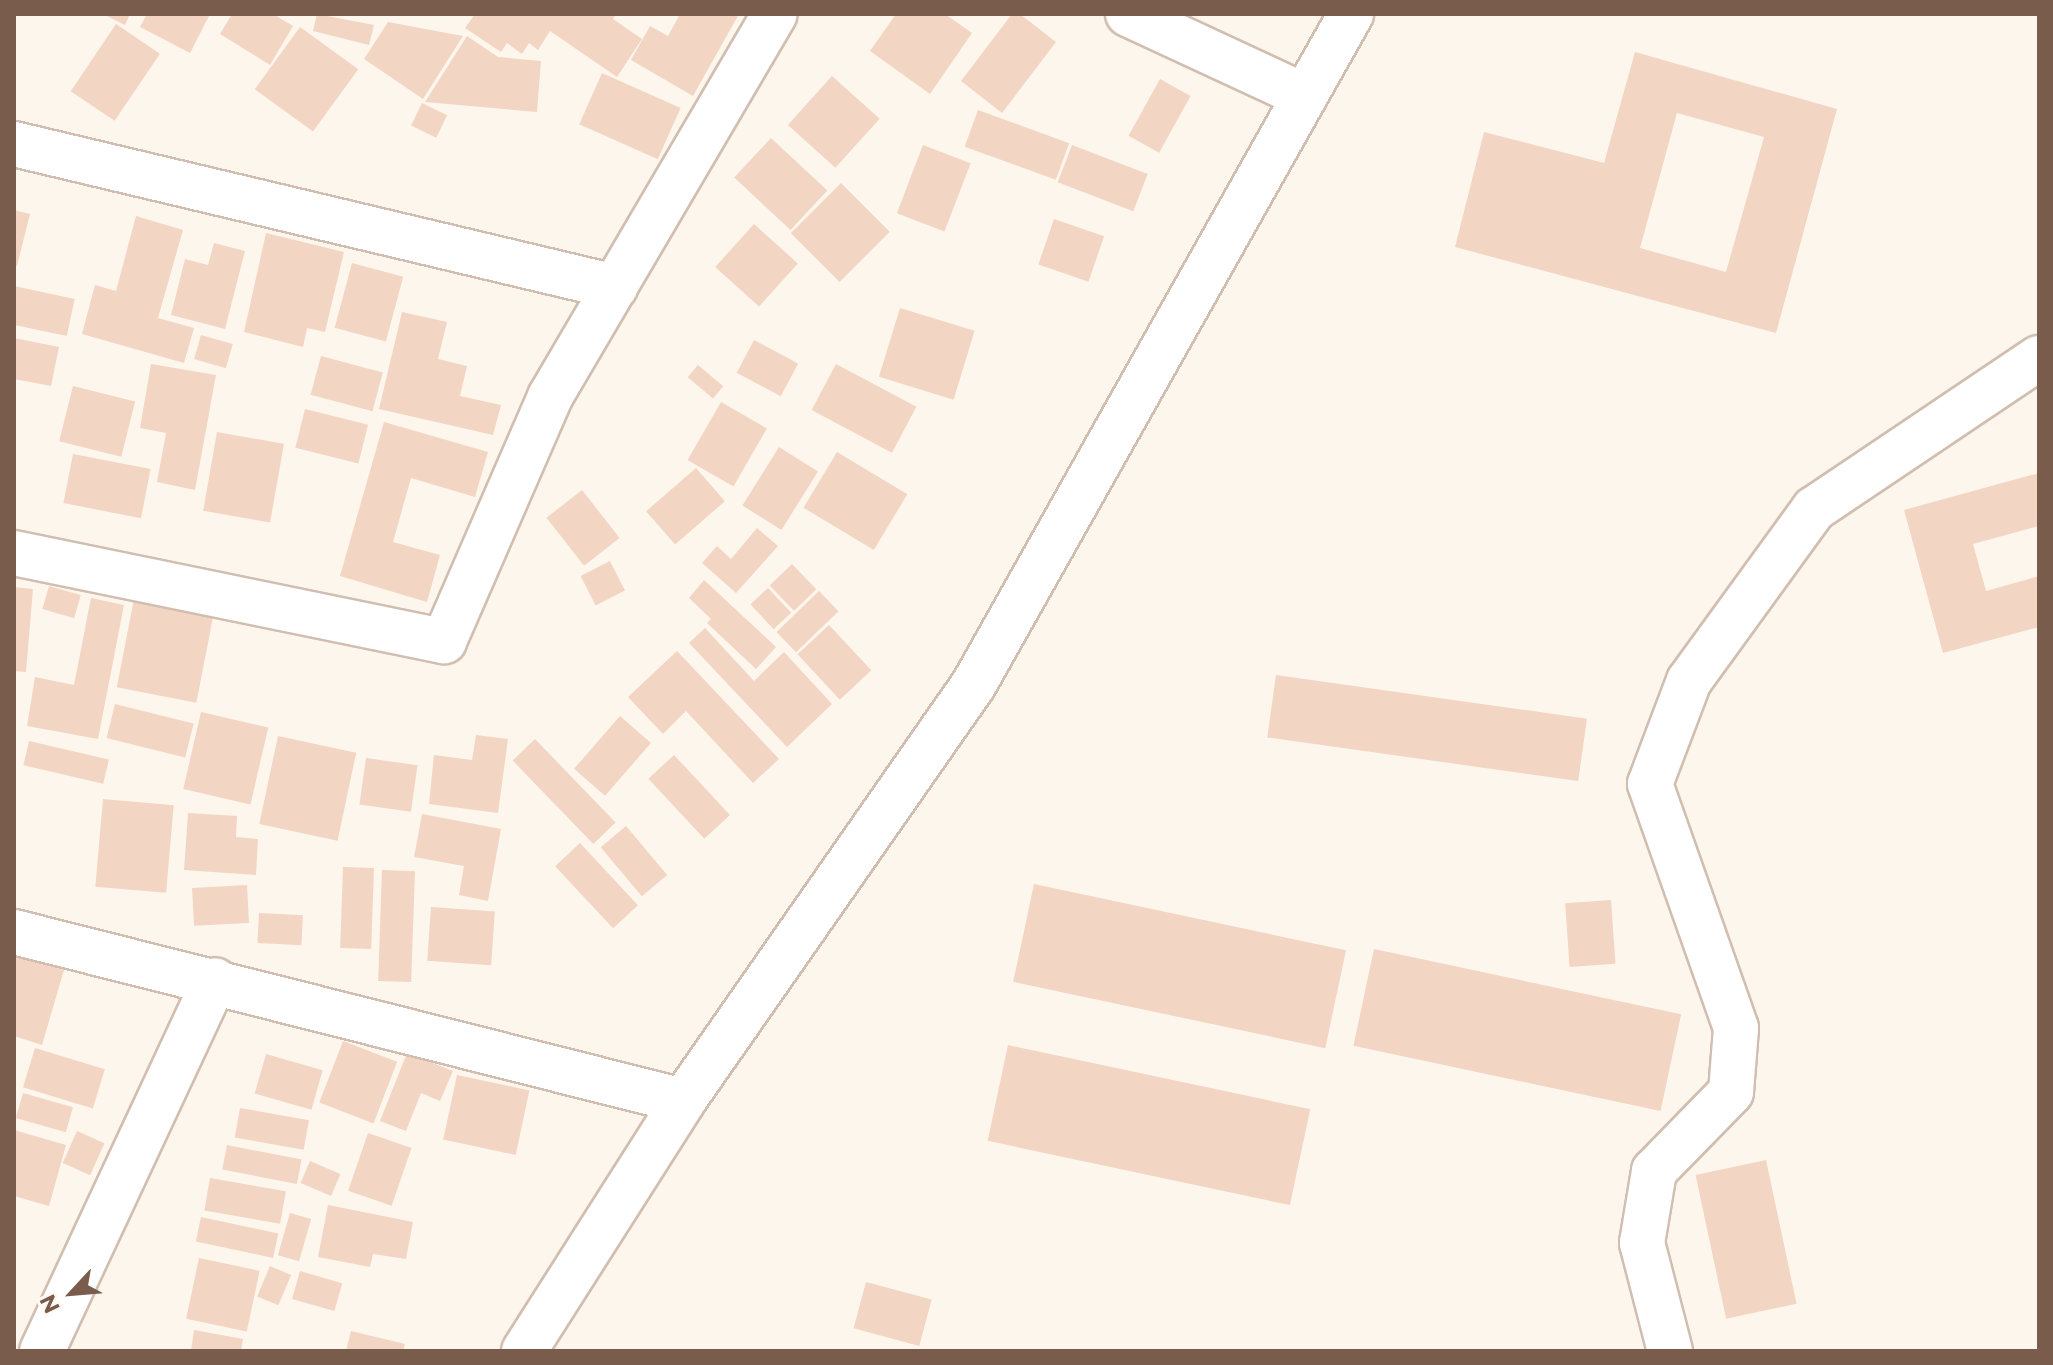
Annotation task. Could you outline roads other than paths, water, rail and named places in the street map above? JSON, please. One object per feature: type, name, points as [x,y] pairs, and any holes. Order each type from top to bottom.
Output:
[{"type":"street","points":[[14,553],[444,641],[550,397],[775,14]]},
{"type":"street","points":[[1128,14],[1305,96]]},
{"type":"street","points":[[524,1351],[683,1101],[974,684],[1351,14]]},
{"type":"street","points":[[14,144],[615,287]]},
{"type":"street","points":[[1670,1351],[1642,1243],[1654,1171],[1731,1092],[1736,1028],[1650,784],[1689,681],[1814,509],[2039,358]]},
{"type":"street","points":[[14,932],[215,980],[683,1101]]},
{"type":"street","points":[[42,1351],[215,980]]}]
